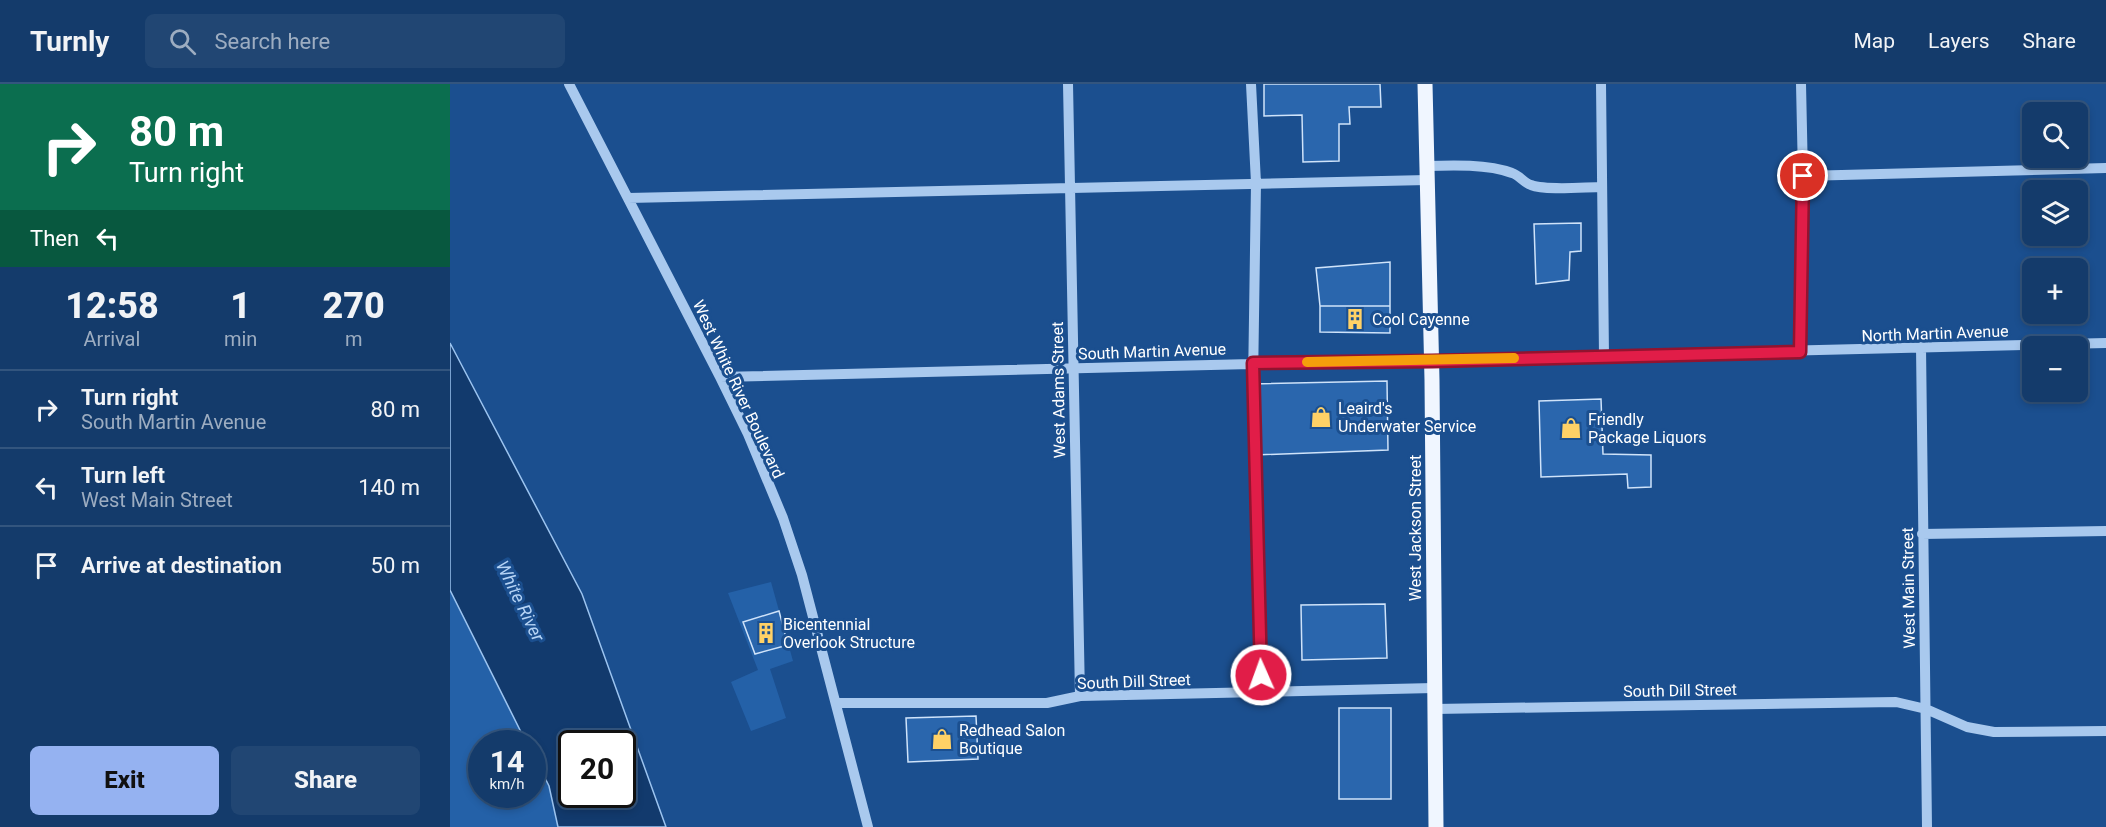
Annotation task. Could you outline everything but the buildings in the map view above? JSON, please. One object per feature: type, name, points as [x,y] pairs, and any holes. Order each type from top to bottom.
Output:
[{"type":"main road","name":"West Jackson Street","points":[[1425,84],[1432,361],[1436,827]]},
{"type":"street","name":"West White River Boulevard","points":[[569,84],[720,377],[748,434],[783,518],[802,575],[868,827]]},
{"type":"street","name":"West Adams Street","points":[[1068,84],[1080,696]]},
{"type":"street","points":[[1251,84],[1256,183],[1253,363],[1261,692]]},
{"type":"street","points":[[1601,84],[1604,356]]},
{"type":"street","points":[[1800,352],[1803,176],[1801,84]]},
{"type":"street","points":[[628,198],[1256,183],[1427,173],[1450,165],[1503,170],[1515,174],[1532,185],[1543,187],[1602,187]]},
{"type":"street","points":[[1803,176],[2106,168]]},
{"type":"street","name":"North Martin Avenue","points":[[1800,352],[2106,343]]},
{"type":"street","name":"West Main Street","points":[[1921,348],[1927,827]]},
{"type":"street","name":"South Martin Avenue","points":[[720,377],[1800,352]]},
{"type":"street","points":[[1922,534],[2106,531]]},
{"type":"street","name":"South Dill Street","points":[[836,703],[1047,703],[1080,696],[1434,688]]},
{"type":"street","name":"South Dill Street","points":[[1434,709],[1896,702],[1926,709],[1966,727],[1994,732],[2106,731]]},
{"type":"shaded area","points":[[771,582],[793,661],[770,669],[786,718],[751,731],[731,682],[758,670],[728,593]]},
{"type":"shaded area","points":[[450,588],[520,730],[468,730],[468,808],[546,808],[546,780],[558,827],[450,827]]},
{"type":"water","name":"White River","points":[[450,343],[582,594],[631,730],[558,730],[558,808],[636,808],[636,744],[666,827],[558,827],[546,780],[546,730],[520,730],[450,590]]},
{"type":"slow traffic","points":[[1307,362],[1514,358]]},
{"type":"place","name":"Cool Cayenne","points":[[1355,319]]},
{"type":"place","name":"Leaird's Underwater Service","points":[[1321,417]]},
{"type":"place","name":"Friendly Package Liquors","points":[[1571,428]]},
{"type":"place","name":"Bicentennial Overlook Structure","points":[[766,633]]},
{"type":"place","name":"Redhead Salon Boutique","points":[[942,739]]},
{"type":"route","points":[[1261,675],[1253,363],[1800,352],[1803,176]]}]
